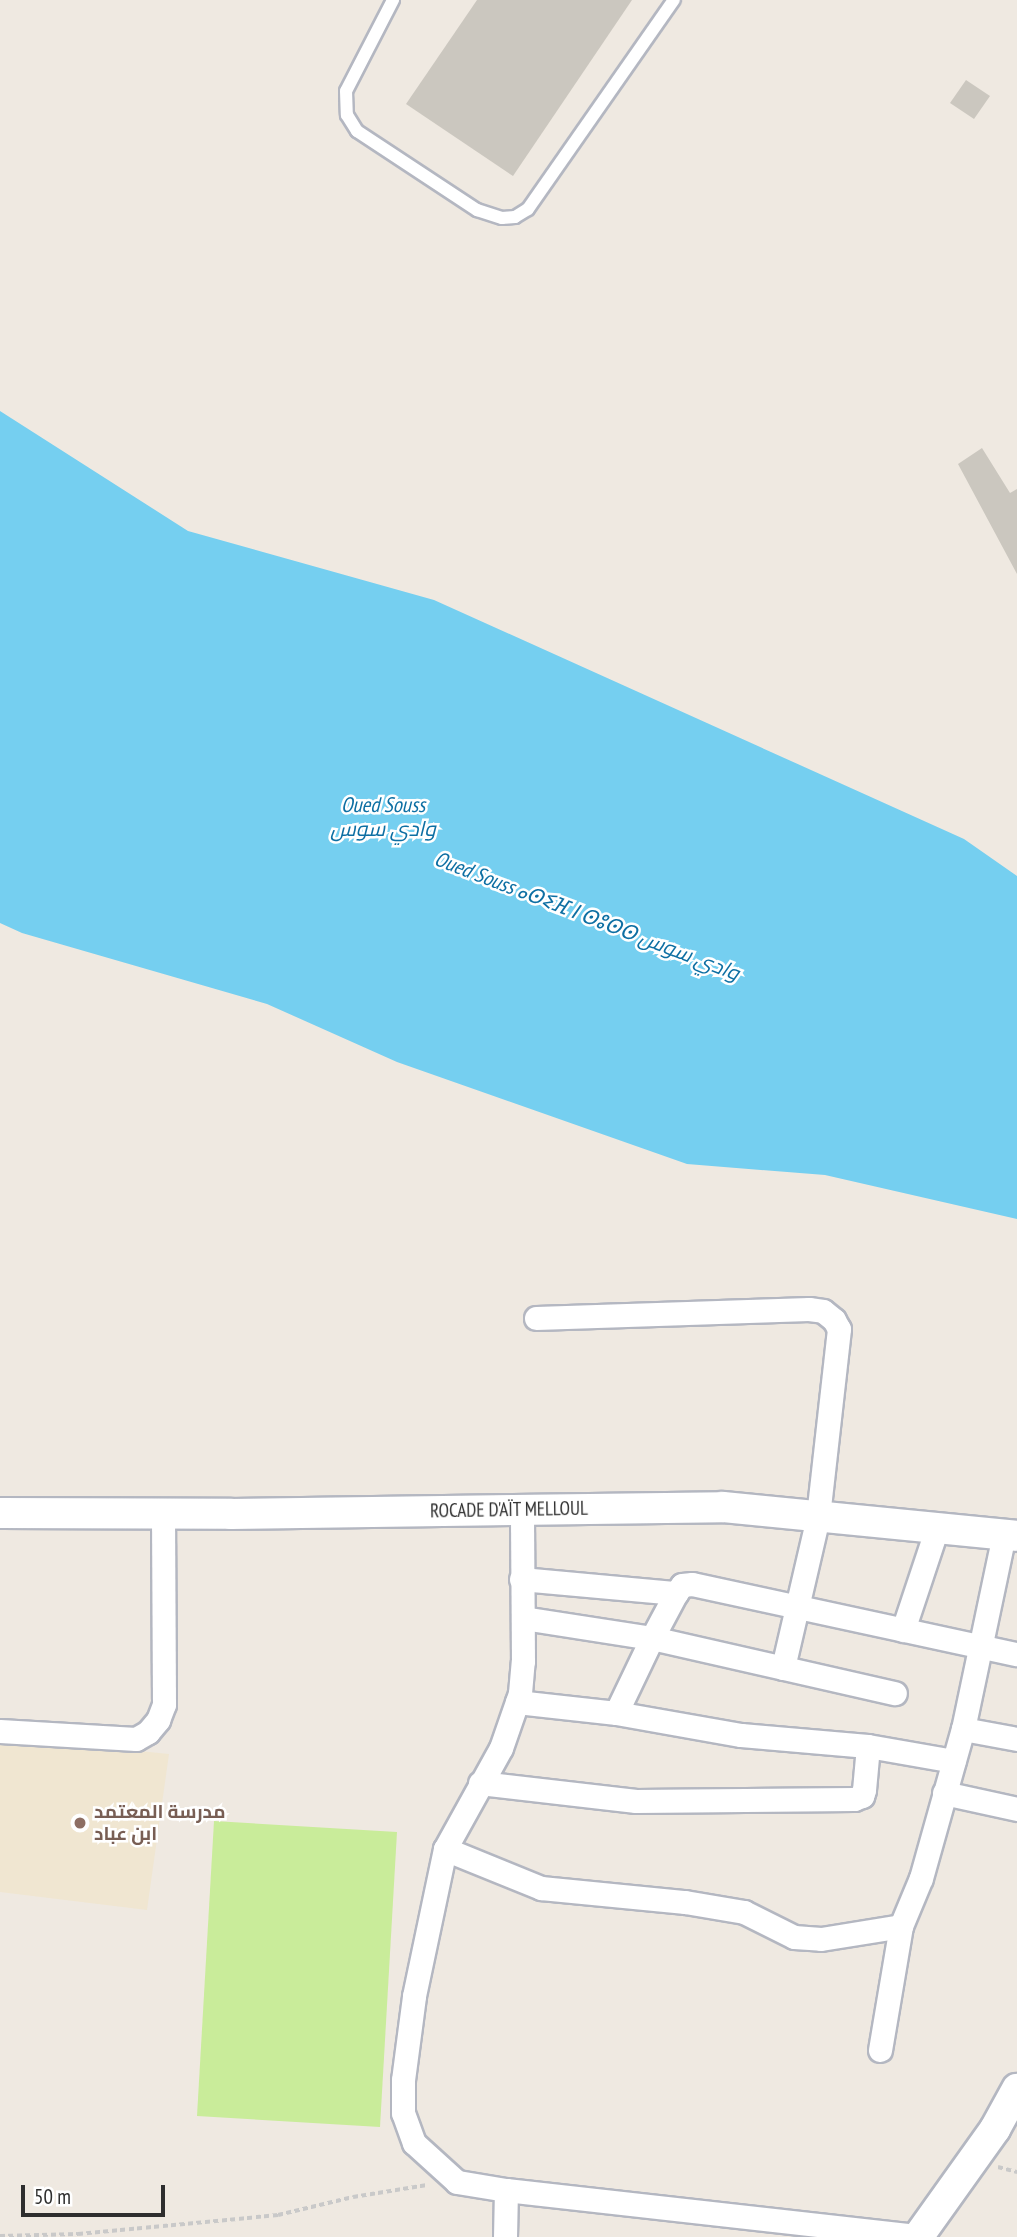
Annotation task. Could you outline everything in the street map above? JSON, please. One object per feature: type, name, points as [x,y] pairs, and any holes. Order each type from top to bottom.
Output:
[{"type":"street","points":[[537,1318],[823,1311],[834,1320],[839,1329],[818,1517],[783,1668]]},
{"type":"street","name":"ROCADE D'AÏT MELLOUL","points":[[0,1513],[230,1514],[723,1507],[818,1517],[854,1517],[1010,1536]]},
{"type":"street","points":[[522,1510],[523,1661],[517,1702],[501,1748],[445,1850],[414,1996],[403,2080],[403,2113],[414,2143],[433,2164],[457,2182],[506,2190],[918,2237],[995,2129],[1017,2089]]},
{"type":"street","points":[[0,1731],[136,1739],[148,1732],[158,1720],[164,1704],[163,1512]]},
{"type":"street","points":[[903,1630],[937,1528]]},
{"type":"street","points":[[880,2050],[901,1926],[921,1878],[963,1729],[980,1648],[1010,1536]]},
{"type":"street","points":[[521,1579],[676,1594]]},
{"type":"street","points":[[616,1713],[676,1594],[682,1586],[691,1584],[1017,1654]]},
{"type":"street","points":[[523,1618],[652,1637],[895,1693]]},
{"type":"street","points":[[517,1702],[616,1713],[741,1735],[868,1746],[954,1761]]},
{"type":"street","points":[[963,1729],[1017,1739]]},
{"type":"street","points":[[480,1783],[636,1801],[854,1799],[862,1796],[864,1790],[868,1746]]},
{"type":"street","points":[[944,1793],[1017,1809]]},
{"type":"street","points":[[445,1850],[541,1888],[685,1902],[744,1912],[794,1937],[821,1939],[901,1926]]},
{"type":"street","points":[[505,2237],[506,2190]]},
{"type":"lane","points":[[393,0],[346,90],[347,115],[357,131],[477,209],[502,218],[515,217],[528,209],[674,0]]},
{"type":"path","points":[[0,2236],[78,2234],[278,2215],[412,2186],[457,2182]]},
{"type":"shaded area","name":"مدرسة المعتمد ابن عباد","points":[[0,1737],[169,1754],[147,1910],[0,1892]]},
{"type":"green space","points":[[214,1821],[397,1832],[380,2127],[197,2116]]},
{"type":"water","name":"Oued Souss وادي سوس","points":[[0,411],[188,531],[434,600],[964,839],[1017,876],[1017,1219],[825,1175],[687,1164],[397,1062],[267,1004],[22,933],[0,923]]},
{"type":"building","points":[[477,0],[632,0],[513,176],[406,104]]},
{"type":"building","points":[[966,80],[990,96],[974,119],[950,103]]},
{"type":"building","points":[[982,448],[1010,493],[1017,489],[1017,574],[958,464]]},
{"type":"place","name":"مدرسة المعتمد ابن عباد","points":[[80,1823]]},
{"type":"water label","name":"Oued Souss ⴰⵙⵉⴼ ⵏ ⵙⵓⵙⵙ وادي سوس","points":[[587,916]]}]
